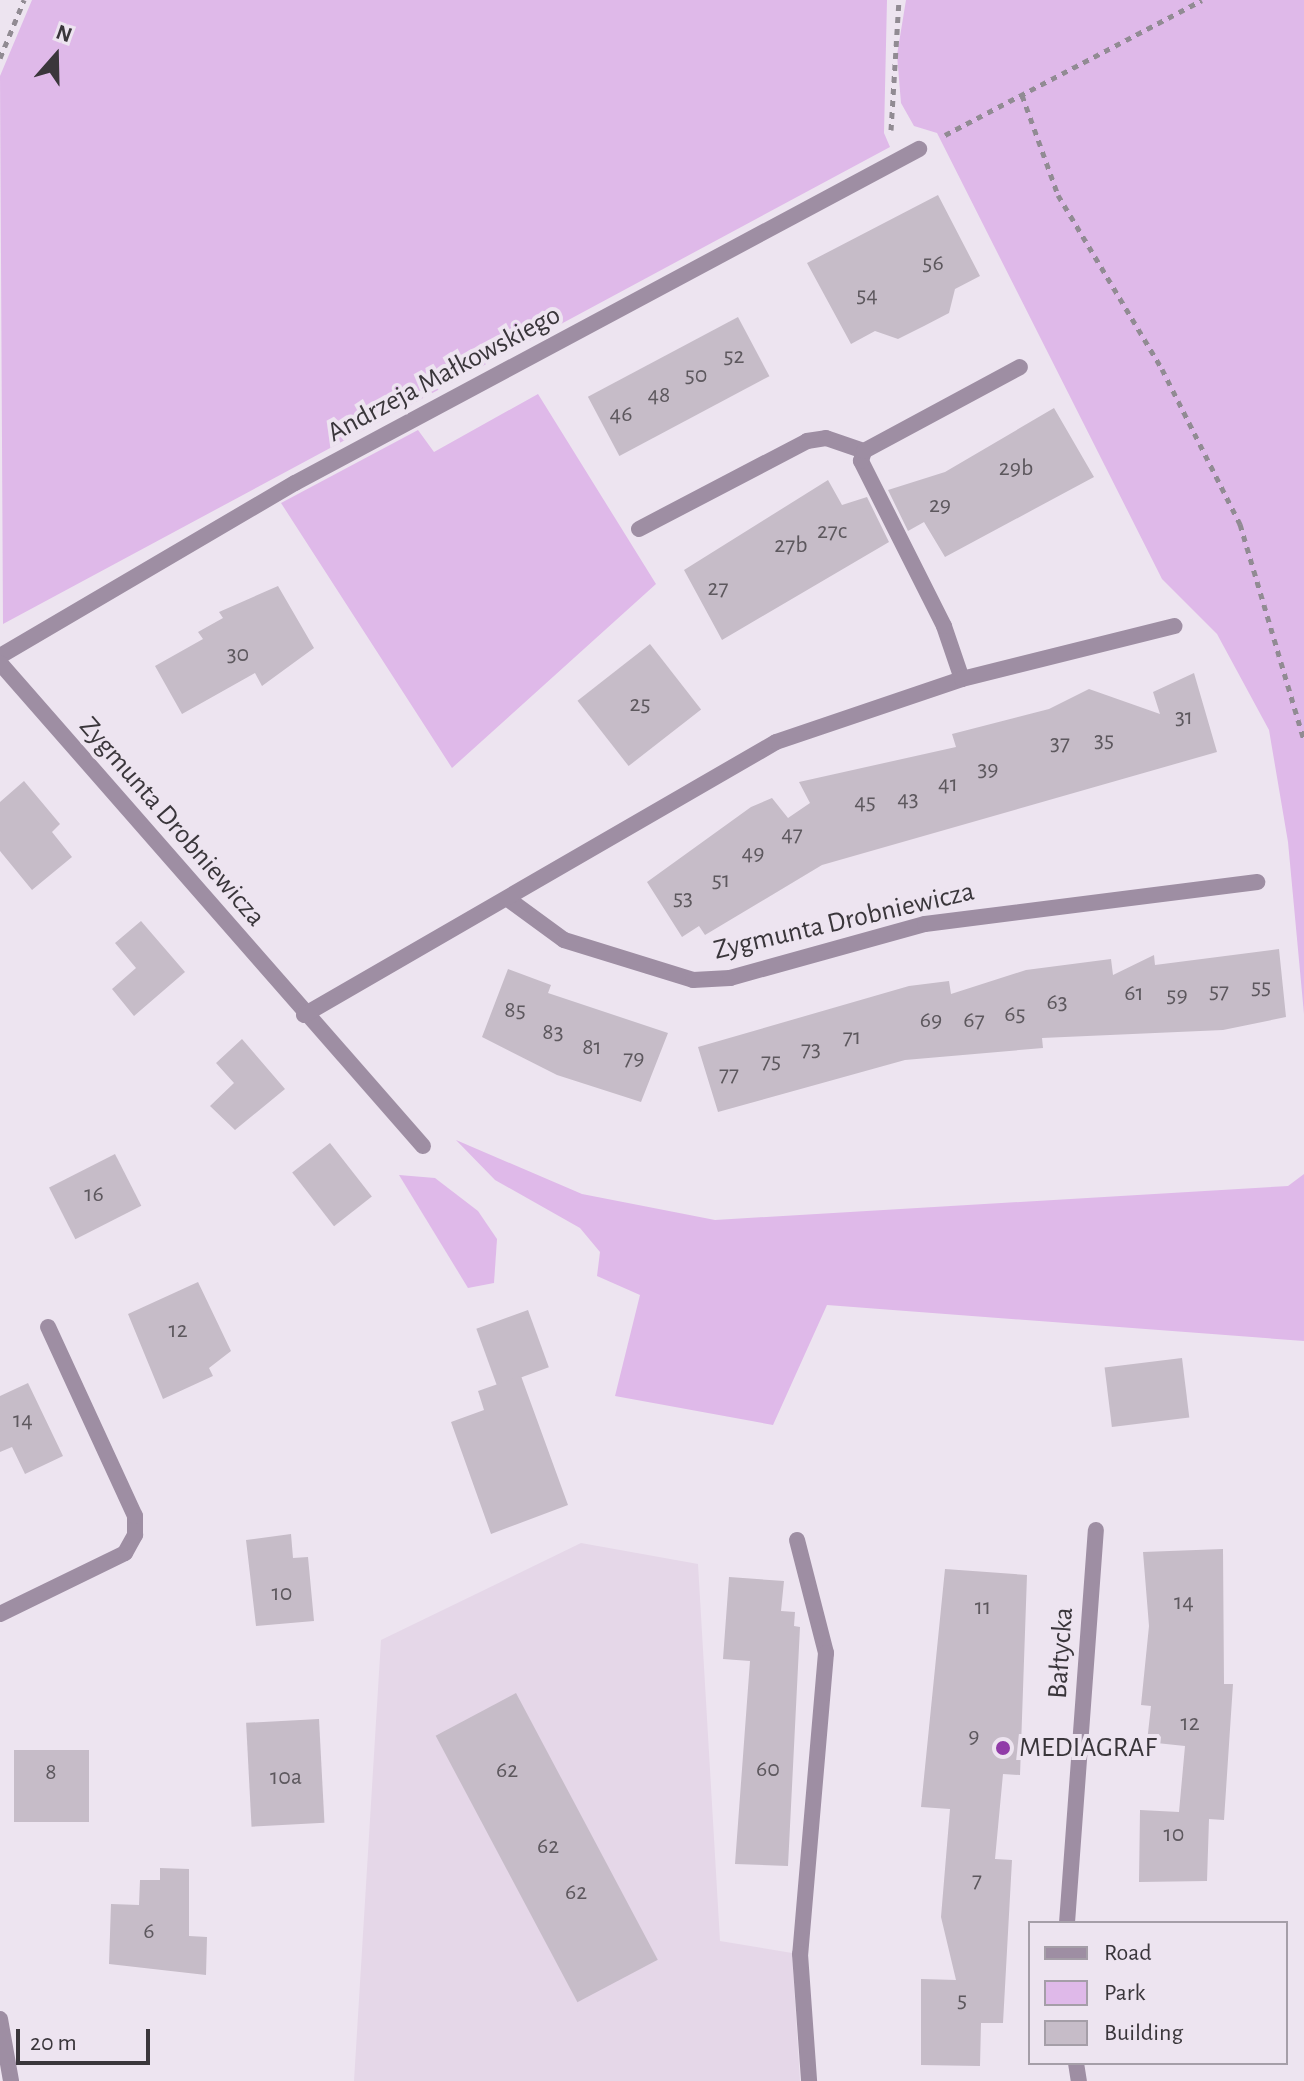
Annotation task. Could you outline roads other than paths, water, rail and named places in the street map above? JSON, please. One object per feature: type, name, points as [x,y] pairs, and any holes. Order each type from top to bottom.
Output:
[{"type":"street","name":"Andrzeja Małkowskiego","points":[[0,656],[295,483],[913,152]]},
{"type":"street","points":[[639,529],[807,441],[826,438],[864,451],[1020,367]]},
{"type":"street","points":[[864,451],[862,474],[944,626],[962,679]]},
{"type":"street","points":[[304,1015],[776,742],[962,679],[1174,626]]},
{"type":"street","name":"Zygmunta Drobniewicza","points":[[0,663],[304,1015],[423,1146]]},
{"type":"street","name":"Zygmunta Drobniewicza","points":[[508,899],[564,940],[693,980],[730,978],[925,924],[1257,882]]},
{"type":"street","points":[[0,1614],[125,1553],[135,1535],[135,1516],[48,1327]]},
{"type":"street","name":"Bałtycka","points":[[1067,1921],[1096,1530]]},
{"type":"street","points":[[797,1540],[826,1653],[800,1954],[809,2081]]},
{"type":"street","points":[[0,2019],[11,2081]]},
{"type":"place","name":"MEDIAGRAF","points":[[1003,1748]]}]
